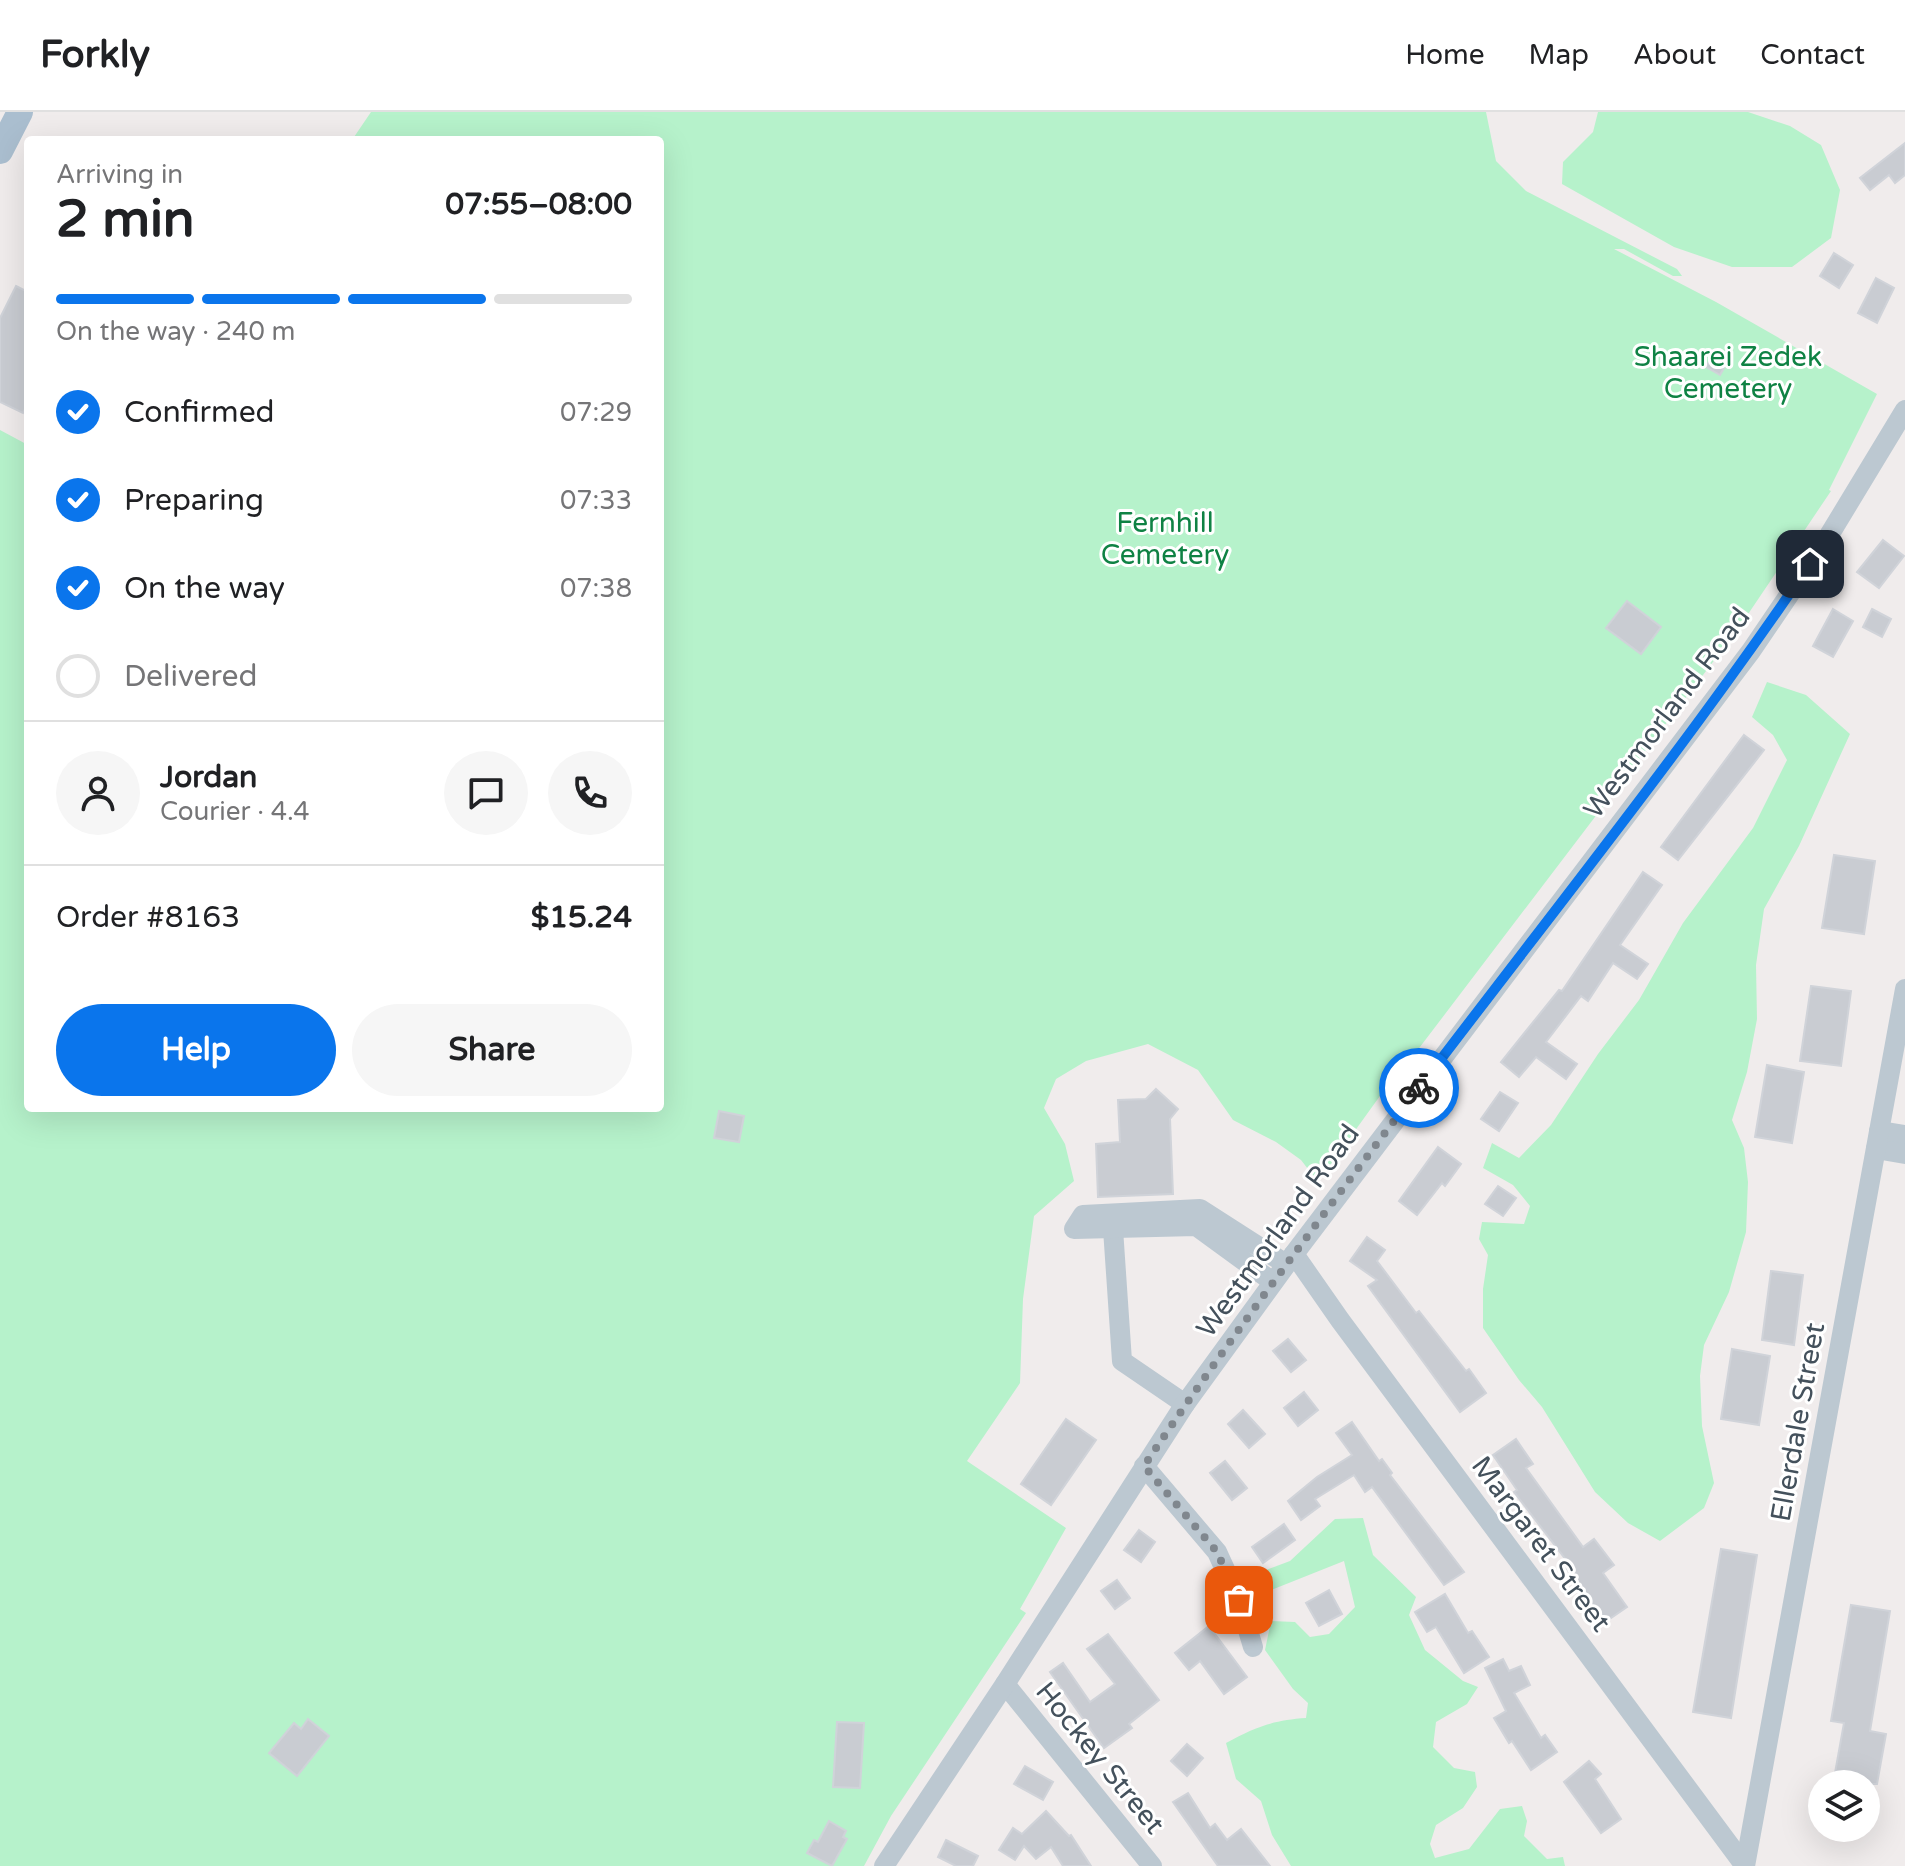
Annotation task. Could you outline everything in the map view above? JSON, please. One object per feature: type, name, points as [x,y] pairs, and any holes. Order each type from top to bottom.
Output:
[{"type":"main road","points":[[0,151],[20,112]]},
{"type":"street","name":"Westmorland Road","points":[[884,1866],[1185,1404],[1290,1259],[1751,651],[1825,542],[1904,414]]},
{"type":"street","name":"Ellerdale Street","points":[[1745,1866],[1905,989]]},
{"type":"street","points":[[1878,1140],[1905,1135]]},
{"type":"street","points":[[1878,1140],[1905,1154]]},
{"type":"street","points":[[1112,1220],[1200,1209],[1290,1259]]},
{"type":"street","points":[[1112,1220],[1196,1226],[1273,1282]]},
{"type":"street","points":[[1112,1220],[1122,1361],[1185,1404]]},
{"type":"street","name":"Margaret Street","points":[[1290,1259],[1340,1320],[1745,1866]]},
{"type":"street","points":[[1144,1466],[1217,1552],[1239,1600],[1253,1647]]},
{"type":"street","name":"Hockey Street","points":[[1005,1684],[1152,1866]]},
{"type":"green space","name":"Fernhill Cemetery","points":[[371,112],[1486,112],[1496,161],[1526,191],[1677,269],[1682,276],[1673,276],[1624,249],[1614,249],[1716,302],[1877,394],[1831,491],[1738,629],[1407,1064],[1403,1064],[1318,1182],[1301,1160],[1276,1142],[1233,1120],[1198,1070],[1148,1044],[1086,1061],[1056,1079],[1044,1108],[1065,1144],[1074,1181],[1034,1216],[1023,1299],[1020,1383],[967,1461],[1066,1528],[1020,1609],[1026,1613],[891,1816],[864,1866],[0,1866],[0,430],[24,443],[24,1112],[664,1112],[664,136],[355,136]]},
{"type":"green space","points":[[1598,112],[1748,112],[1790,126],[1821,145],[1840,190],[1831,238],[1792,267],[1732,267],[1674,247],[1562,184],[1563,162],[1593,132]]},
{"type":"green space","points":[[1767,682],[1806,695],[1850,734],[1799,846],[1764,909],[1756,965],[1757,1019],[1747,1072],[1732,1120],[1744,1148],[1748,1182],[1746,1232],[1729,1292],[1704,1345],[1700,1376],[1702,1426],[1714,1483],[1704,1508],[1660,1541],[1628,1523],[1595,1492],[1542,1407],[1483,1328],[1483,1289],[1488,1255],[1479,1239],[1482,1222],[1524,1224],[1530,1206],[1513,1185],[1483,1168],[1492,1143],[1519,1158],[1551,1125],[1598,1054],[1639,1000],[1683,923],[1753,828],[1787,760],[1773,735],[1752,717]]},
{"type":"green space","points":[[1363,1518],[1373,1555],[1416,1597],[1409,1615],[1425,1650],[1463,1681],[1478,1687],[1467,1704],[1436,1722],[1433,1747],[1454,1768],[1475,1772],[1477,1787],[1463,1808],[1436,1825],[1430,1844],[1435,1858],[1469,1849],[1500,1809],[1522,1806],[1527,1821],[1524,1836],[1547,1859],[1563,1857],[1565,1866],[1291,1866],[1272,1835],[1261,1801],[1236,1779],[1226,1743],[1265,1725],[1306,1718],[1308,1703],[1293,1689],[1265,1650],[1271,1621],[1295,1622],[1310,1637],[1329,1634],[1355,1607],[1344,1561],[1254,1597],[1255,1574],[1290,1561],[1335,1519]]},
{"type":"building","points":[[1905,143],[1905,175],[1895,183],[1889,175],[1870,190],[1860,178]]},
{"type":"building","points":[[1834,253],[1853,265],[1839,288],[1820,276]]},
{"type":"building","points":[[1876,278],[1894,288],[1877,323],[1858,313]]},
{"type":"building","points":[[16,286],[24,290],[23,413],[0,402],[0,318]]},
{"type":"building","points":[[1714,353],[1728,361],[1720,375],[1706,367]]},
{"type":"building","points":[[1883,540],[1904,556],[1879,588],[1857,572]]},
{"type":"building","points":[[1627,601],[1661,627],[1641,654],[1606,628]]},
{"type":"building","points":[[1833,609],[1853,621],[1833,657],[1813,646]]},
{"type":"building","points":[[1872,609],[1891,619],[1882,637],[1863,627]]},
{"type":"building","points":[[1744,735],[1764,750],[1678,860],[1661,847]]},
{"type":"building","points":[[1834,855],[1875,861],[1864,934],[1822,928]]},
{"type":"building","points":[[1643,872],[1662,885],[1620,945],[1648,964],[1637,979],[1613,963],[1588,1001],[1581,996],[1546,1042],[1577,1064],[1566,1079],[1536,1057],[1519,1077],[1501,1062],[1559,990],[1562,991]]},
{"type":"building","points":[[1811,986],[1851,991],[1841,1066],[1800,1061]]},
{"type":"building","points":[[1767,1065],[1804,1072],[1792,1143],[1755,1137]]},
{"type":"building","points":[[1156,1089],[1178,1109],[1170,1119],[1173,1194],[1098,1197],[1096,1144],[1120,1142],[1118,1100],[1146,1099]]},
{"type":"building","points":[[1500,1092],[1518,1103],[1499,1131],[1481,1119]]},
{"type":"building","points":[[719,1111],[744,1116],[739,1142],[714,1138]]},
{"type":"building","points":[[1438,1147],[1461,1164],[1417,1215],[1399,1201]]},
{"type":"building","points":[[1498,1186],[1516,1198],[1503,1216],[1485,1204]]},
{"type":"building","points":[[1367,1237],[1385,1250],[1377,1261],[1416,1313],[1419,1311],[1486,1393],[1460,1412],[1368,1286],[1377,1280],[1350,1261]]},
{"type":"building","points":[[1771,1271],[1803,1275],[1794,1345],[1762,1340]]},
{"type":"building","points":[[1288,1339],[1306,1360],[1291,1372],[1273,1351]]},
{"type":"building","points":[[1732,1349],[1770,1356],[1759,1425],[1721,1419]]},
{"type":"building","points":[[1304,1392],[1318,1410],[1298,1426],[1284,1408]]},
{"type":"building","points":[[1243,1410],[1265,1434],[1249,1448],[1228,1424]]},
{"type":"building","points":[[1066,1419],[1096,1440],[1051,1505],[1021,1484]]},
{"type":"building","points":[[1352,1422],[1464,1572],[1444,1585],[1372,1487],[1365,1492],[1354,1475],[1315,1499],[1320,1506],[1301,1520],[1288,1501],[1317,1477],[1352,1455],[1336,1433]]},
{"type":"building","points":[[1516,1439],[1533,1464],[1526,1468],[1583,1547],[1594,1539],[1614,1565],[1603,1573],[1627,1607],[1605,1622],[1562,1562],[1566,1560],[1514,1492],[1517,1490],[1493,1455]]},
{"type":"building","points":[[1225,1461],[1247,1488],[1232,1500],[1210,1473]]},
{"type":"building","points":[[1284,1524],[1295,1540],[1263,1563],[1252,1547]]},
{"type":"building","points":[[1139,1530],[1155,1542],[1141,1562],[1124,1550]]},
{"type":"building","points":[[1721,1549],[1757,1555],[1731,1718],[1693,1712]]},
{"type":"building","points":[[1117,1580],[1130,1598],[1115,1609],[1101,1591]]},
{"type":"building","points":[[1329,1590],[1342,1614],[1319,1626],[1306,1603]]},
{"type":"building","points":[[1445,1594],[1468,1633],[1472,1631],[1489,1657],[1464,1673],[1436,1627],[1427,1632],[1415,1612]]},
{"type":"building","points":[[1851,1605],[1890,1611],[1870,1731],[1886,1734],[1880,1770],[1836,1770],[1844,1723],[1831,1721]]},
{"type":"building","points":[[1209,1626],[1247,1677],[1224,1694],[1200,1661],[1189,1670],[1175,1653]]},
{"type":"building","points":[[1108,1634],[1159,1700],[1129,1724],[1132,1728],[1104,1748],[1050,1672],[1063,1663],[1090,1702],[1115,1684],[1087,1649]]},
{"type":"building","points":[[1503,1659],[1509,1671],[1521,1666],[1530,1685],[1514,1693],[1541,1738],[1545,1735],[1557,1752],[1531,1770],[1494,1718],[1506,1711],[1485,1668]]},
{"type":"building","points":[[308,1719],[329,1736],[297,1776],[269,1753],[294,1723],[301,1729]]},
{"type":"building","points":[[837,1722],[864,1723],[860,1788],[833,1787]]},
{"type":"building","points":[[1187,1744],[1203,1758],[1187,1776],[1171,1761]]},
{"type":"building","points":[[1589,1761],[1601,1774],[1595,1779],[1621,1819],[1601,1833],[1564,1782]]},
{"type":"building","points":[[1025,1766],[1053,1782],[1043,1800],[1014,1784]]},
{"type":"building","points":[[1188,1793],[1210,1828],[1215,1824],[1227,1840],[1241,1829],[1270,1866],[1218,1866],[1173,1802]]},
{"type":"building","points":[[1046,1811],[1071,1835],[1091,1866],[1063,1866],[1051,1847],[1036,1859],[1024,1846],[1015,1860],[999,1850],[1013,1828],[1022,1834]]},
{"type":"building","points":[[829,1821],[846,1831],[843,1837],[847,1839],[832,1866],[807,1853],[814,1840],[818,1842]]},
{"type":"building","points":[[946,1840],[978,1856],[973,1866],[956,1866],[938,1857]]},
{"type":"way so far","points":[[1239,1600],[1226,1569],[1205,1535],[1144,1466],[1294,1254],[1419,1088]]},
{"type":"route","points":[[1419,1088],[1687,739],[1810,564]]},
{"type":"park label","name":"Shaarei Zedek Cemetery","points":[[1728,373]]}]
